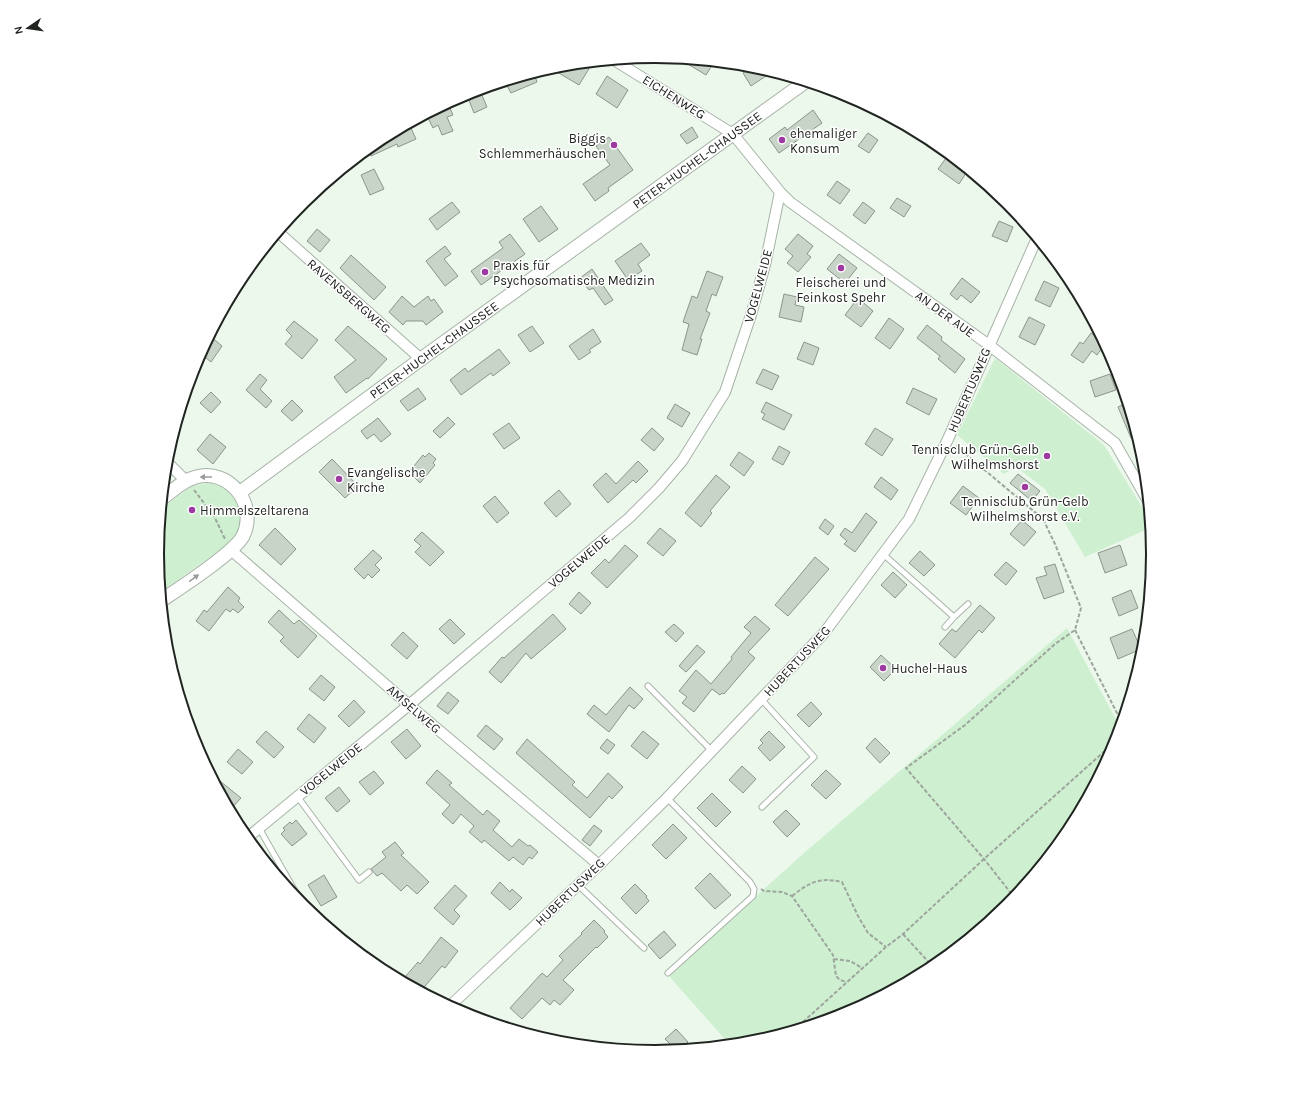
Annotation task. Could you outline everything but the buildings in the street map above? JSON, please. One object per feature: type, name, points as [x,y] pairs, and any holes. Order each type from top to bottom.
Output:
[{"type":"street","name":"EICHENWEG","points":[[621,64],[733,134]]},
{"type":"street","name":"PETER-HUCHEL-CHAUSSEE","points":[[239,493],[421,359],[800,85]]},
{"type":"street","name":"AN DER AUE","points":[[733,134],[780,192],[790,202],[989,345],[1115,443],[1142,491]]},
{"type":"street","name":"VOGELWEIDE","points":[[252,834],[409,705],[629,518],[659,488],[682,461],[725,392],[751,315],[765,265],[780,192]]},
{"type":"street","name":"RAVENSBERGWEG","points":[[282,235],[421,359]]},
{"type":"street","name":"HUBERTUSWEG","points":[[454,1002],[599,865],[667,798],[824,633],[909,519],[948,439],[1035,243]]},
{"type":"street","points":[[172,467],[186,481]]},
{"type":"street","points":[[166,597],[231,550],[242,538],[246,527],[247,515],[245,503],[239,493],[230,484],[219,478],[208,476],[196,477],[186,481],[168,494]]},
{"type":"street","name":"AMSELWEG","points":[[231,550],[409,705],[599,865]]},
{"type":"lane","points":[[883,554],[954,618]]},
{"type":"lane","points":[[945,627],[968,604]]},
{"type":"lane","points":[[648,686],[712,751]]},
{"type":"lane","points":[[761,699],[814,757],[762,807]]},
{"type":"lane","points":[[297,796],[359,880],[369,872]]},
{"type":"lane","points":[[667,798],[750,882],[754,889],[753,896],[668,973]]},
{"type":"lane","points":[[259,828],[290,882]]},
{"type":"lane","points":[[578,885],[644,948]]},
{"type":"path","points":[[948,439],[1043,519],[1055,544],[1080,608],[1075,630],[1119,716]]},
{"type":"path","points":[[186,481],[204,501],[214,516],[231,550]]},
{"type":"path","points":[[1010,892],[984,859],[906,768],[965,726],[1055,644],[1075,630]]},
{"type":"path","points":[[803,1022],[862,968],[903,934],[1105,751]]},
{"type":"path","points":[[792,896],[816,881],[828,879],[842,882],[868,933],[886,947]]},
{"type":"path","points":[[750,882],[764,891],[782,892],[792,896],[833,955],[836,976],[840,980],[847,982]]},
{"type":"path","points":[[903,934],[928,962]]},
{"type":"path","points":[[834,959],[850,961],[862,968]]},
{"type":"green space","name":"Tennisclub Grün-Gelb Wilhelmshorst","points":[[995,358],[1104,445],[1144,510],[1145,530],[1085,557],[1045,489],[1016,467],[1004,474],[957,435]]},
{"type":"green space","points":[[208,483],[223,486],[237,500],[242,518],[235,539],[165,589],[164,554],[167,505],[192,486]]},
{"type":"green space","points":[[1067,628],[1117,721],[1109,742],[1080,800],[1045,853],[1024,878],[979,923],[954,944],[900,979],[843,1008],[813,1019],[751,1036],[726,1040],[668,975],[804,853]]},
{"type":"place","name":"ehemaliger Konsum","points":[[782,140]]},
{"type":"place","name":"Biggis Schlemmerhäuschen","points":[[614,145]]},
{"type":"place","name":"Fleischerei und Feinkost Spehr","points":[[841,268]]},
{"type":"place","name":"Praxis für Psychosomatische Medizin","points":[[485,272]]},
{"type":"place","name":"Tennisclub Grün-Gelb Wilhelmshorst","points":[[1047,456]]},
{"type":"place","name":"Evangelische Kirche","points":[[339,479]]},
{"type":"place","name":"Tennisclub Grün-Gelb Wilhelmshorst e.V.","points":[[1025,487]]},
{"type":"place","name":"Himmelszeltarena","points":[[192,510]]},
{"type":"place","name":"Huchel-Haus","points":[[883,668]]}]
